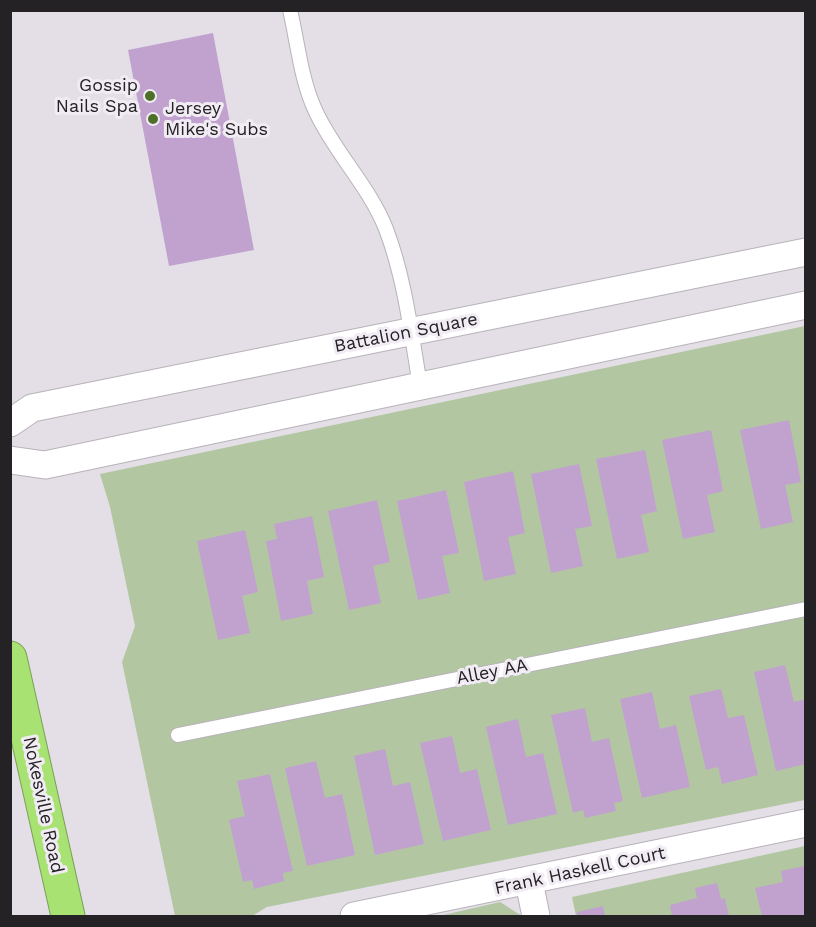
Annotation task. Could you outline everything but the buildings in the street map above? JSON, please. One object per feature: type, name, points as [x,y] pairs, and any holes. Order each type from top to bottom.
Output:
[{"type":"highway","name":"Nokesville Road","points":[[10,658],[68,916]]},
{"type":"street","name":"Battalion Square","points":[[10,423],[32,408],[806,252]]},
{"type":"street","points":[[10,460],[45,465],[806,304]]},
{"type":"street","name":"Frank Haskell Court","points":[[354,916],[806,824]]},
{"type":"street","points":[[529,882],[536,916]]},
{"type":"lane","points":[[291,10],[306,83],[316,114],[368,192],[385,228],[398,264],[420,385]]},
{"type":"lane","name":"Alley AA","points":[[178,735],[806,609]]},
{"type":"green space","points":[[805,326],[805,800],[267,907],[252,916],[175,916],[122,662],[135,626],[110,507],[100,474]]},
{"type":"green space","points":[[805,846],[805,916],[576,916],[572,897]]},
{"type":"green space","points":[[500,902],[522,916],[439,916]]},
{"type":"place","name":"Gossip Nails Spa","points":[[150,96]]},
{"type":"place","name":"Jersey Mike's Subs","points":[[153,119]]}]
